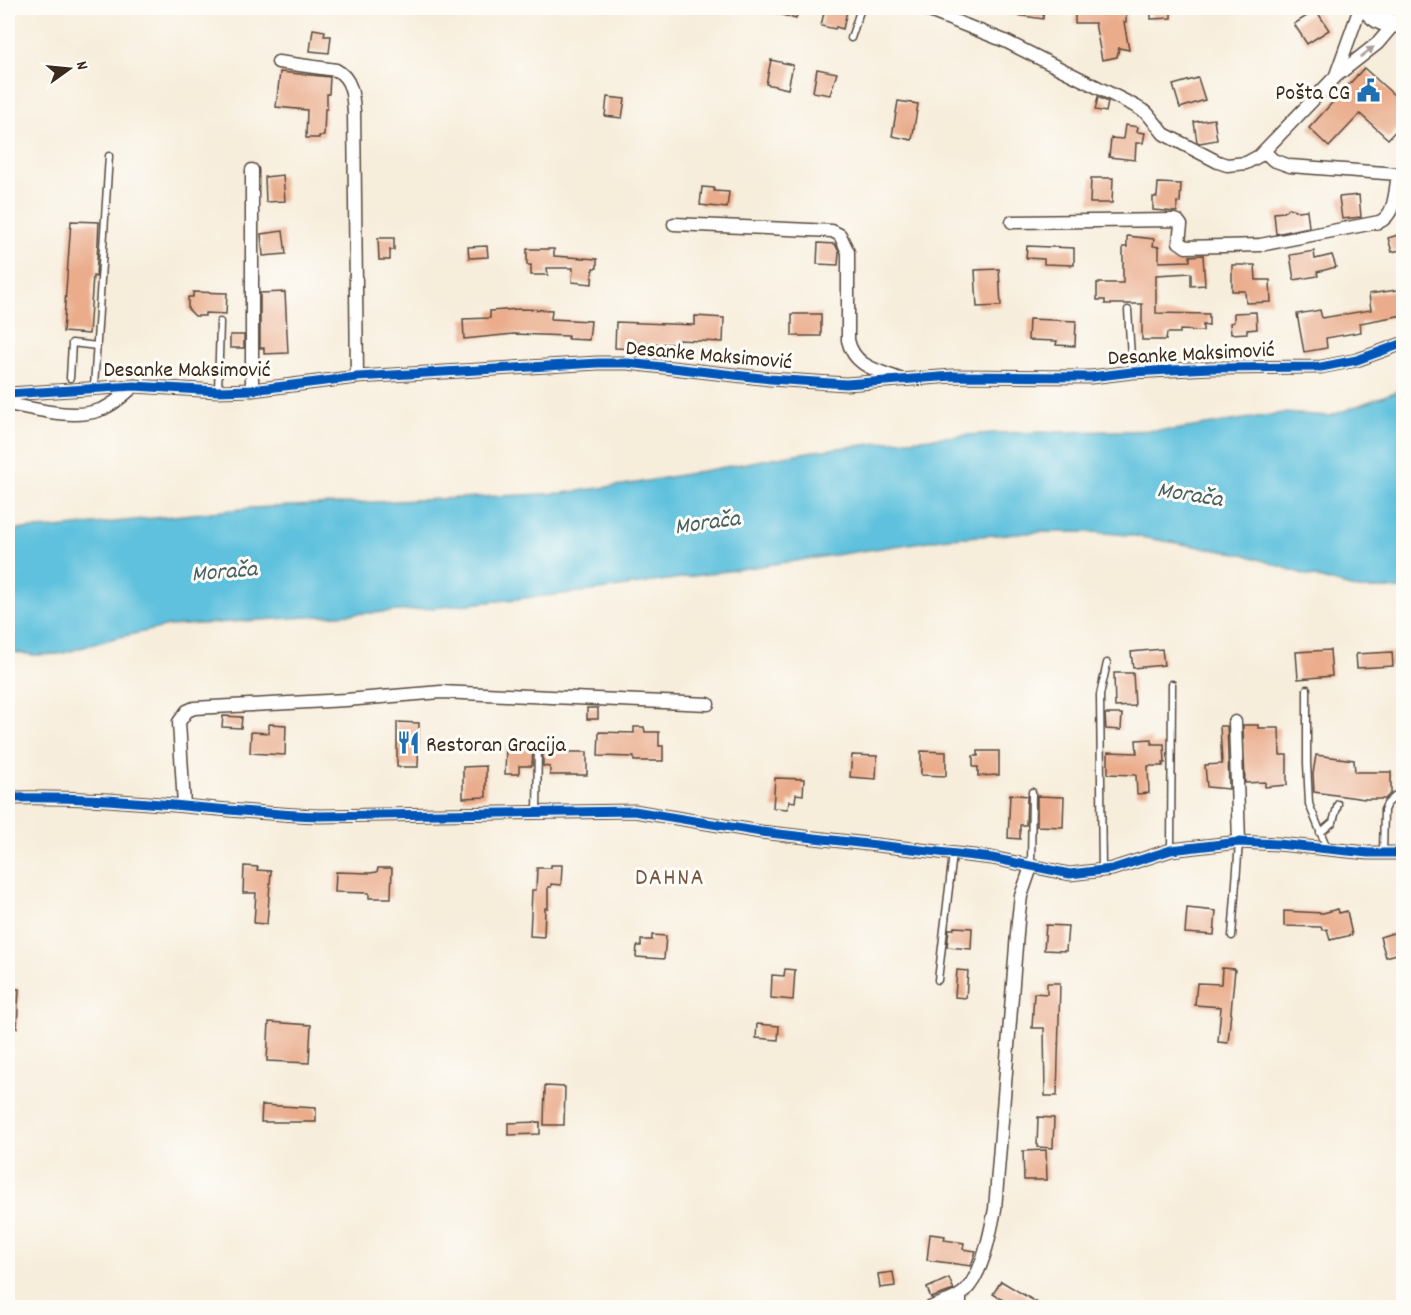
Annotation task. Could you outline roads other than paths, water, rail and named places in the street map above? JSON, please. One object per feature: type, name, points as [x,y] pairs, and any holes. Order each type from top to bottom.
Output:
[{"type":"main road","points":[[1366,8],[1374,17],[1383,22],[1399,24]]},
{"type":"street","points":[[922,8],[1005,41],[1134,105],[1147,113],[1164,134],[1227,165],[1246,163],[1264,151],[1335,76],[1399,24]]},
{"type":"street","points":[[1335,76],[1360,8]]},
{"type":"street","points":[[278,62],[336,70],[343,73],[350,87],[354,112],[357,377]]},
{"type":"street","points":[[1012,222],[1174,220],[1181,225],[1179,242],[1186,247],[1260,245],[1385,220],[1391,212],[1401,170],[1290,166],[1274,160],[1264,151]]},
{"type":"street","points":[[252,170],[252,390]]},
{"type":"street","points":[[674,224],[832,231],[840,235],[848,252],[850,351],[856,360],[867,366],[905,380]]},
{"type":"street","name":"Desanke Maksimović","points":[[8,394],[134,386],[218,391],[252,390],[357,377],[598,363],[628,363],[846,384],[953,376],[1091,377],[1132,372],[1211,368],[1321,367],[1357,360],[1404,343]]},
{"type":"street","points":[[8,404],[77,414],[101,410],[121,398],[134,386]]},
{"type":"street","points":[[184,805],[179,722],[187,711],[194,708],[346,700],[441,692],[708,704]]},
{"type":"street","points":[[1235,722],[1239,842]]},
{"type":"street","points":[[8,798],[117,799],[282,815],[320,816],[634,811],[761,832],[992,858],[1070,874],[1102,871],[1171,850],[1239,842],[1403,856]]},
{"type":"street","points":[[930,1308],[960,1301],[978,1269],[988,1243],[995,1209],[1013,968],[1022,896],[1031,867]]},
{"type":"lane","points":[[851,38],[861,8]]},
{"type":"lane","points":[[94,387],[108,156]]},
{"type":"lane","points":[[1128,310],[1132,372]]},
{"type":"lane","points":[[218,391],[220,322]]},
{"type":"lane","points":[[70,378],[72,343],[97,346]]},
{"type":"lane","points":[[1102,871],[1100,695],[1107,663]]},
{"type":"lane","points":[[1171,850],[1172,684]]},
{"type":"lane","points":[[1307,688],[1309,804],[1327,849]]},
{"type":"lane","points":[[537,747],[537,813]]},
{"type":"lane","points":[[1383,853],[1384,810],[1387,804],[1403,789]]},
{"type":"lane","points":[[1031,867],[1032,792]]},
{"type":"lane","points":[[1320,833],[1333,822],[1338,804]]},
{"type":"lane","points":[[1232,936],[1239,842]]},
{"type":"lane","points":[[938,980],[953,854]]},
{"type":"water","name":"Morača","points":[[1403,389],[1403,589],[1358,589],[1243,554],[1129,535],[1041,532],[949,538],[599,590],[414,610],[169,626],[111,639],[60,654],[33,655],[8,651],[8,530],[56,528],[252,508],[563,493],[637,483],[807,452],[896,441],[993,433],[1174,430],[1283,413],[1330,416]]},
{"type":"place","name":"Pošta CG","points":[[1368,91]]},
{"type":"place","name":"Restoran Gracija","points":[[408,743]]},
{"type":"district","name":"DAHNA","points":[[670,876]]}]
